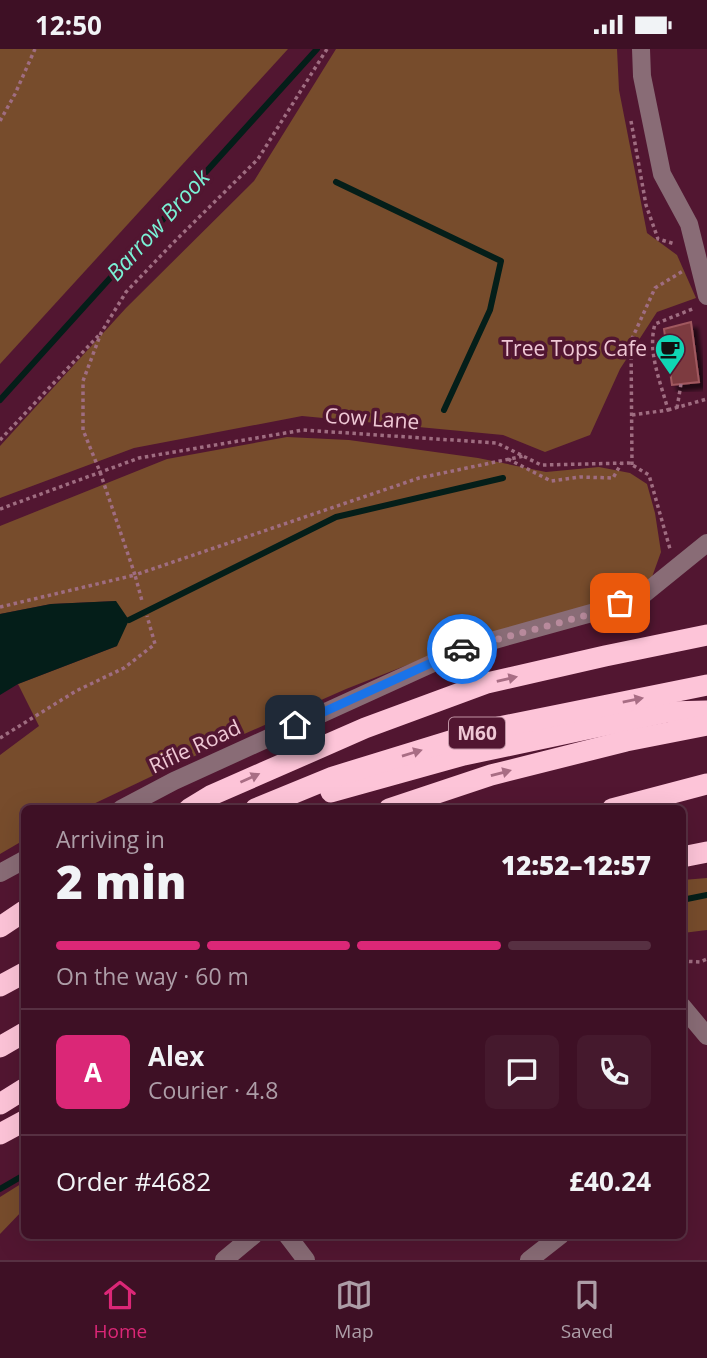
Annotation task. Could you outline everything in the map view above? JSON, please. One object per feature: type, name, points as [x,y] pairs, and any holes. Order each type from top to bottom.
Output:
[{"type":"highway","name":"M60","points":[[196,805],[212,795],[365,728],[487,683],[707,635]]},
{"type":"highway","name":"M60","points":[[265,805],[333,777],[489,729],[707,685]]},
{"type":"highway","name":"M60","points":[[289,805],[464,755],[667,712],[707,711]]},
{"type":"highway","name":"M60","points":[[401,805],[491,775],[626,741],[707,725]]},
{"type":"highway","points":[[627,805],[707,784]]},
{"type":"highway","points":[[686,856],[707,852]]},
{"type":"highway","points":[[0,929],[21,913]]},
{"type":"highway","points":[[0,929],[21,920]]},
{"type":"highway","points":[[0,986],[21,975]]},
{"type":"highway","points":[[0,1047],[21,1035]]},
{"type":"highway","points":[[0,1104],[21,1091]]},
{"type":"highway","points":[[0,1134],[21,1123]]},
{"type":"street","points":[[641,49],[642,76],[662,174],[689,224],[703,302]]},
{"type":"street","name":"Rifle Road","points":[[129,805],[174,781],[466,648],[595,613],[644,594],[707,543]]},
{"type":"street","points":[[0,873],[21,862]]},
{"type":"street","points":[[686,1011],[707,1036]]},
{"type":"street","points":[[224,1260],[249,1239]]},
{"type":"street","points":[[290,1239],[306,1260]]},
{"type":"street","points":[[529,1260],[556,1239]]},
{"type":"path","points":[[0,121],[35,49]]},
{"type":"path","points":[[142,601],[100,472],[83,430],[83,381],[101,333],[126,292],[258,159],[327,49]]},
{"type":"path","points":[[683,563],[670,551],[649,475],[632,465],[631,341],[655,288],[686,269],[695,250]]},
{"type":"path","points":[[668,410],[652,347],[655,324],[703,302]]},
{"type":"path","points":[[0,440],[101,333]]},
{"type":"path","points":[[677,408],[681,384]]},
{"type":"path","points":[[631,415],[668,410],[707,399]]},
{"type":"path","name":"Cow Lane","points":[[0,509],[138,458],[303,430],[497,443],[541,465],[632,465]]},
{"type":"path","points":[[0,607],[135,575],[419,478],[524,456]]},
{"type":"path","points":[[508,460],[551,481],[580,477],[613,478],[621,464]]},
{"type":"path","points":[[0,738],[76,691],[124,668],[155,644],[147,616]]},
{"type":"path","points":[[686,961],[700,962],[707,959]]},
{"type":"shaded area","points":[[0,49],[288,49],[0,364]]},
{"type":"shaded area","points":[[336,49],[617,49],[619,90],[647,233],[677,255],[696,298],[657,312],[620,369],[590,435],[545,452],[503,435],[302,416],[134,448],[0,498],[0,446],[126,308],[254,181]]},
{"type":"shaded area","points":[[287,437],[349,440],[478,458],[546,472],[599,467],[630,473],[647,484],[661,552],[652,577],[625,594],[461,644],[346,689],[91,805],[21,805],[21,842],[0,854],[0,755],[39,726],[18,684],[117,646],[116,601],[51,604],[0,614],[0,526],[167,459]]},
{"type":"shaded area","points":[[116,601],[129,620],[117,646],[18,684],[0,695],[0,614],[51,604]]},
{"type":"shaded area","points":[[707,878],[707,930],[686,933],[686,880]]},
{"type":"shaded area","points":[[21,1184],[21,1212],[0,1234],[0,1197]]},
{"type":"building","points":[[691,322],[699,382],[672,385],[664,329]]},
{"type":"waterway","name":"Barrow Brook","points":[[0,400],[317,49]]},
{"type":"waterway","points":[[336,182],[501,261],[490,310],[444,410]]},
{"type":"waterway","points":[[129,620],[336,517],[503,478]]},
{"type":"waterway","points":[[686,899],[707,895]]},
{"type":"waterway","points":[[0,1189],[21,1177]]},
{"type":"way so far","points":[[462,649],[595,613],[620,603]]},
{"type":"place","name":"Tree Tops Cafe","points":[[670,376]]},
{"type":"route","points":[[295,725],[462,649]]}]
